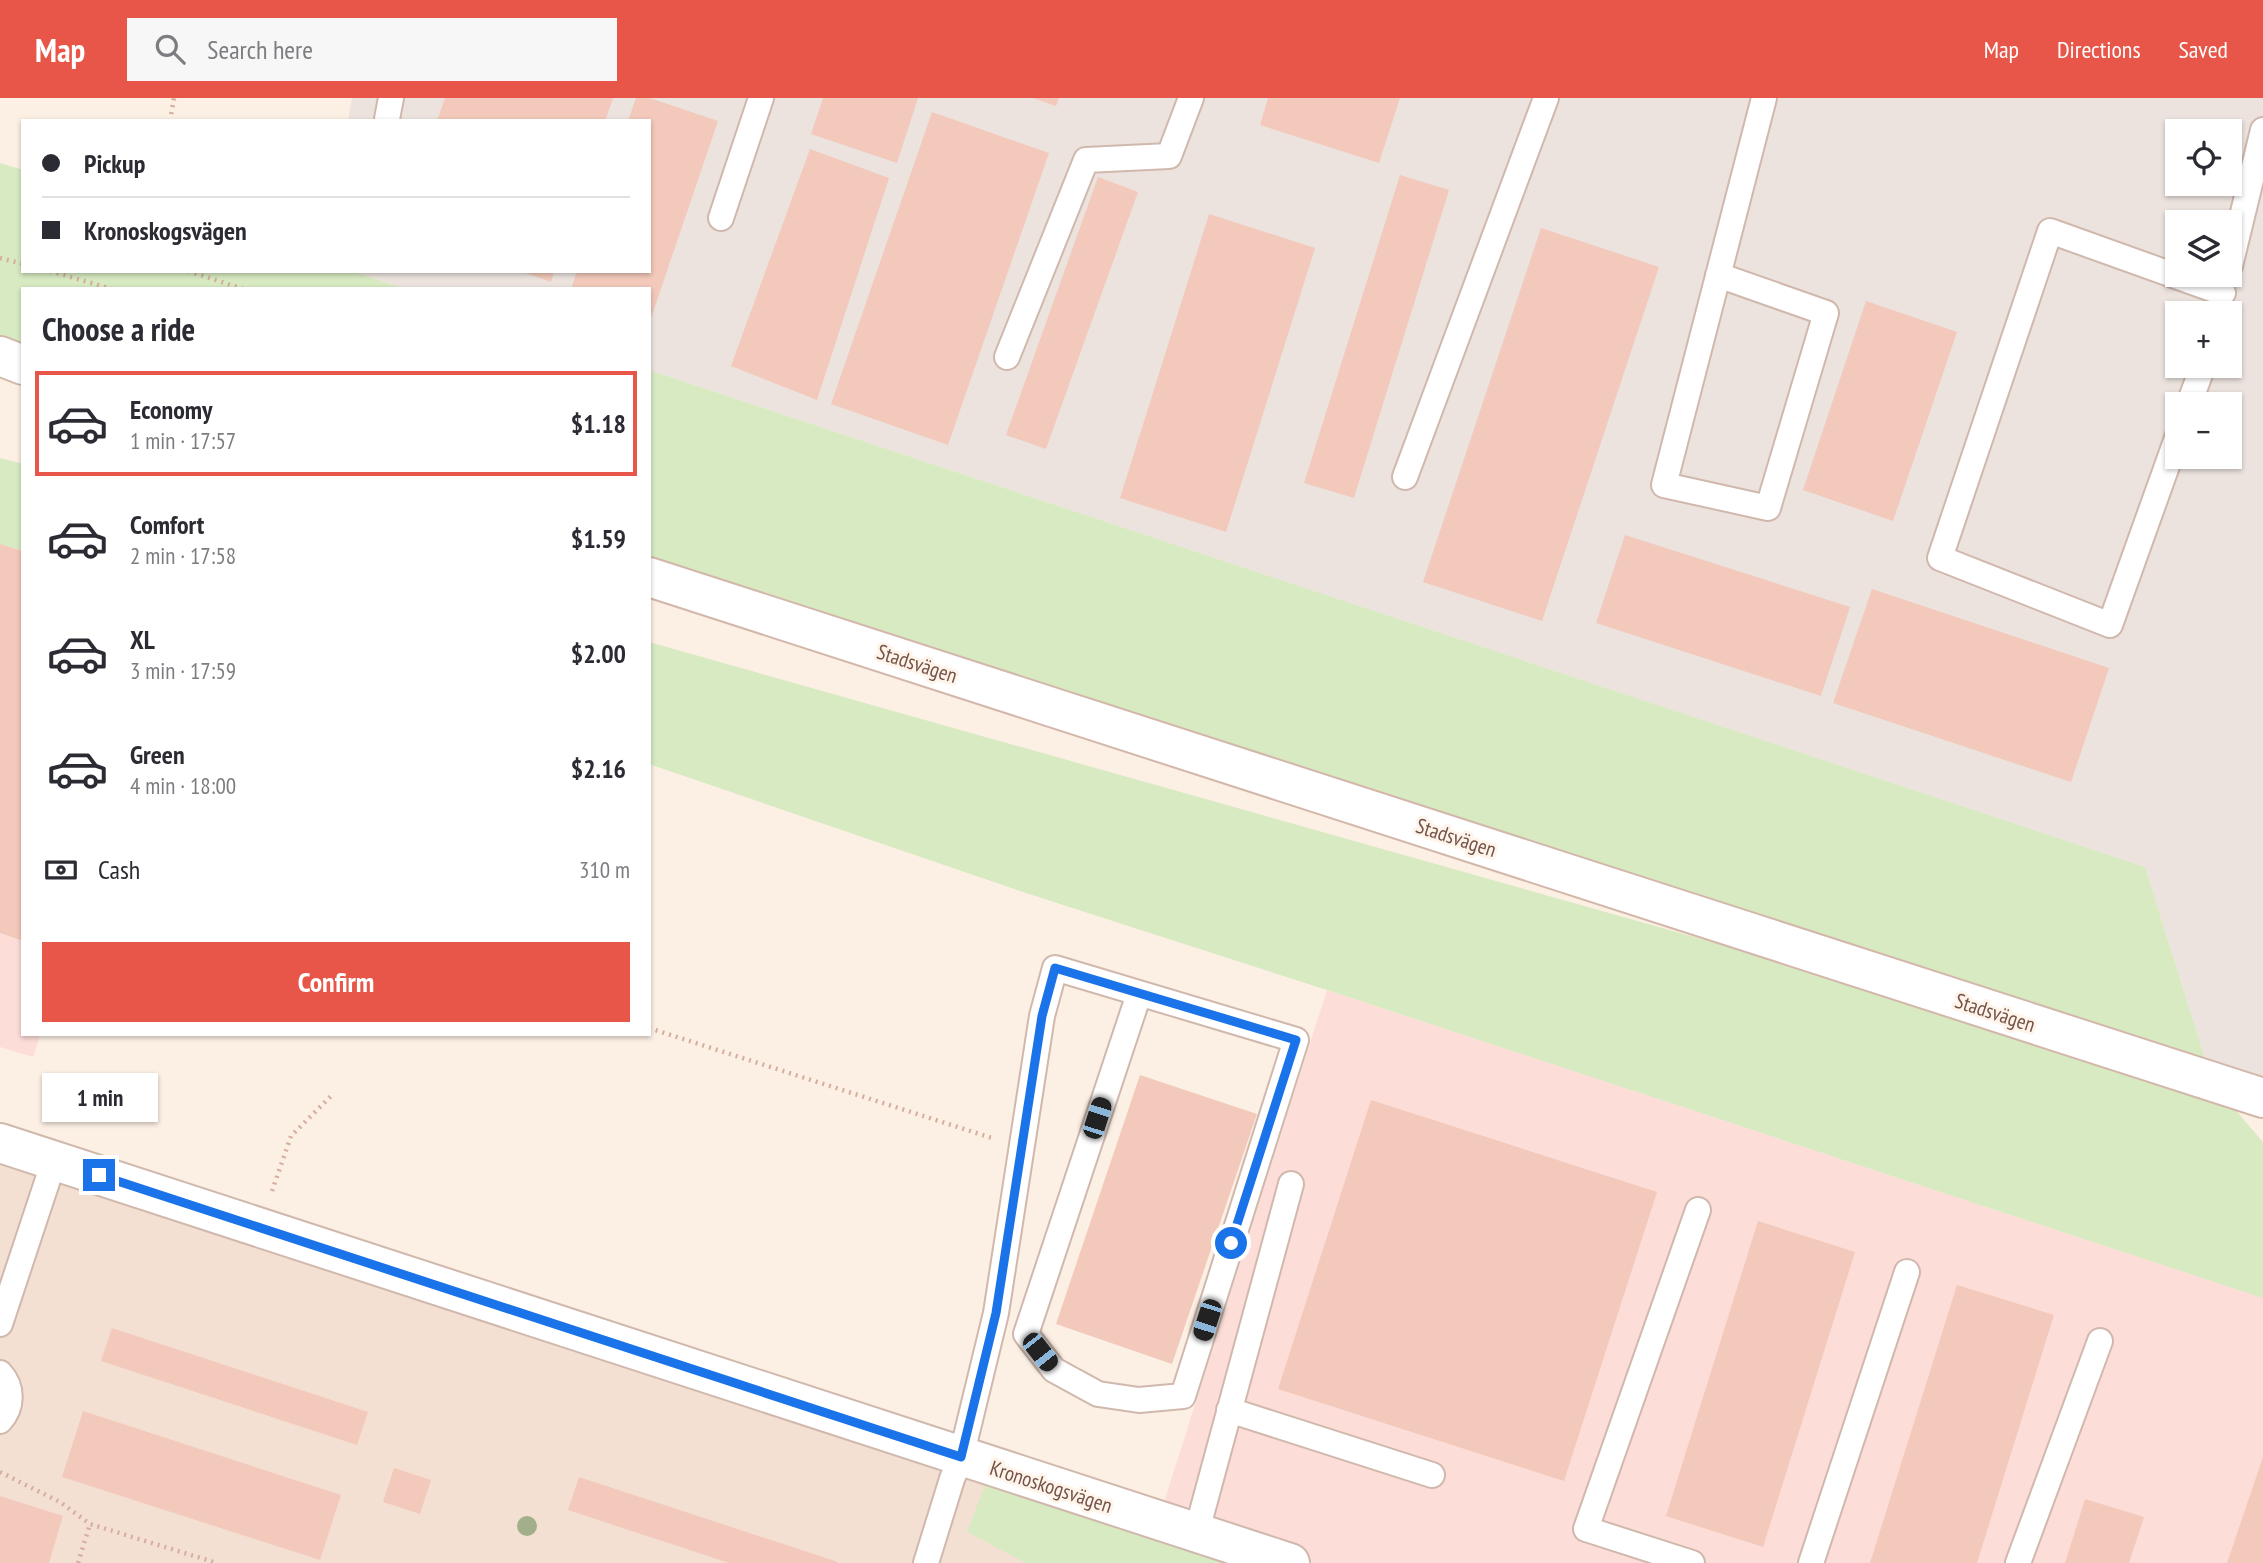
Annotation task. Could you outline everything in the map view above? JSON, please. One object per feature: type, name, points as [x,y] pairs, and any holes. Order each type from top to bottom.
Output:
[{"type":"main road","points":[[0,356],[21,364]]},
{"type":"main road","name":"Stadsvägen","points":[[651,578],[2263,1098]]},
{"type":"main road","name":"Kronoskogsvägen","points":[[0,1143],[1290,1563]]},
{"type":"lane","points":[[721,218],[761,98]]},
{"type":"lane","points":[[1007,357],[1086,160],[1169,156],[1191,98]]},
{"type":"lane","points":[[1405,477],[1545,98]]},
{"type":"lane","points":[[1718,275],[1826,313],[1768,508],[1664,485],[1718,275],[1764,98]]},
{"type":"lane","points":[[2242,217],[2263,130]]},
{"type":"lane","points":[[2166,469],[2110,625],[1940,558],[2050,231],[2223,294]]},
{"type":"lane","points":[[926,1563],[961,1457],[996,1313],[1042,1016],[1055,968],[1296,1040],[1182,1396],[1139,1400],[1098,1394],[1055,1370],[1026,1334],[1139,994]]},
{"type":"lane","points":[[0,1324],[54,1161]]},
{"type":"lane","points":[[1196,1534],[1291,1184]]},
{"type":"lane","points":[[1692,1563],[1586,1529],[1698,1210]]},
{"type":"lane","points":[[1811,1563],[1907,1272]]},
{"type":"lane","points":[[2018,1563],[2100,1340]]},
{"type":"lane","points":[[0,1373],[10,1389],[10,1402],[0,1421]]},
{"type":"lane","points":[[1229,1410],[1432,1475]]},
{"type":"path","points":[[170,119],[174,98]]},
{"type":"path","points":[[0,258],[21,263]]},
{"type":"path","points":[[57,273],[104,287]]},
{"type":"path","points":[[194,273],[237,287]]},
{"type":"path","points":[[651,1029],[873,1102]]},
{"type":"path","points":[[260,1228],[291,1136],[333,1094]]},
{"type":"path","points":[[0,1472],[61,1503],[90,1524],[217,1563]]},
{"type":"path","points":[[78,1563],[90,1524]]},
{"type":"shaded area","points":[[352,98],[2263,98],[2263,1098],[2213,1084],[2145,867],[651,371],[651,287],[399,287],[358,273],[651,273],[651,119],[348,119]]},
{"type":"shaded area","points":[[0,933],[21,940],[21,1036],[39,1036],[33,1057],[0,1047]]},
{"type":"shaded area","points":[[1327,990],[2263,1298],[2263,1563],[1290,1563],[1158,1521]]},
{"type":"shaded area","points":[[0,1143],[1290,1563],[0,1563]]},
{"type":"green space","points":[[0,163],[21,169],[21,273],[358,273],[399,287],[21,287],[21,364],[0,356]]},
{"type":"green space","points":[[651,371],[2145,867],[2213,1084],[2263,1142],[2263,1298],[1026,893],[651,765],[651,643],[2187,1076],[651,578]]},
{"type":"green space","points":[[0,458],[21,463],[21,550],[0,544]]},
{"type":"green space","points":[[992,1467],[1290,1563],[1026,1563],[967,1532]]},
{"type":"building","points":[[445,98],[613,98],[606,119],[438,119]]},
{"type":"building","points":[[636,98],[650,98],[718,121],[651,318],[651,287],[572,287],[576,273],[651,273],[651,119],[629,119]]},
{"type":"building","points":[[823,98],[918,98],[897,163],[811,134]]},
{"type":"building","points":[[1033,98],[1059,98],[1056,106]]},
{"type":"building","points":[[1268,98],[1400,98],[1379,163],[1260,125]]},
{"type":"building","points":[[932,112],[1049,153],[948,445],[831,404]]},
{"type":"building","points":[[810,149],[889,178],[817,400],[731,366]]},
{"type":"building","points":[[1400,175],[1449,190],[1354,498],[1304,483]]},
{"type":"building","points":[[1098,177],[1138,192],[1046,449],[1006,435]]},
{"type":"building","points":[[1209,214],[1315,248],[1226,532],[1120,498]]},
{"type":"building","points":[[1541,228],[1659,267],[1542,621],[1423,582]]},
{"type":"building","points":[[526,273],[553,273],[551,282]]},
{"type":"building","points":[[1866,301],[1957,332],[1893,521],[1803,490]]},
{"type":"building","points":[[1625,535],[1850,607],[1821,696],[1596,623]]},
{"type":"building","points":[[0,544],[21,550],[21,940],[0,933]]},
{"type":"building","points":[[1872,589],[2109,668],[2071,782],[1833,703]]},
{"type":"building","points":[[1140,1075],[1257,1114],[1172,1364],[1056,1324]]},
{"type":"building","points":[[1371,1100],[1657,1192],[1564,1481],[1278,1389]]},
{"type":"building","points":[[1758,1221],[1855,1252],[1763,1547],[1666,1516]]},
{"type":"building","points":[[1957,1285],[2054,1315],[1977,1563],[1870,1563]]},
{"type":"building","points":[[112,1328],[368,1412],[357,1445],[101,1361]]},
{"type":"building","points":[[83,1411],[341,1495],[320,1560],[62,1477]]},
{"type":"building","points":[[2263,1457],[2263,1563],[2227,1563]]},
{"type":"building","points":[[394,1468],[431,1480],[420,1514],[383,1502]]},
{"type":"building","points":[[579,1477],[838,1563],[729,1563],[568,1510]]},
{"type":"building","points":[[0,1496],[63,1516],[49,1563],[0,1563]]},
{"type":"building","points":[[2085,1499],[2144,1517],[2129,1563],[2065,1563]]},
{"type":"route","points":[[99,1175],[961,1457],[996,1313],[1042,1016],[1055,968],[1296,1040],[1231,1243]]}]
